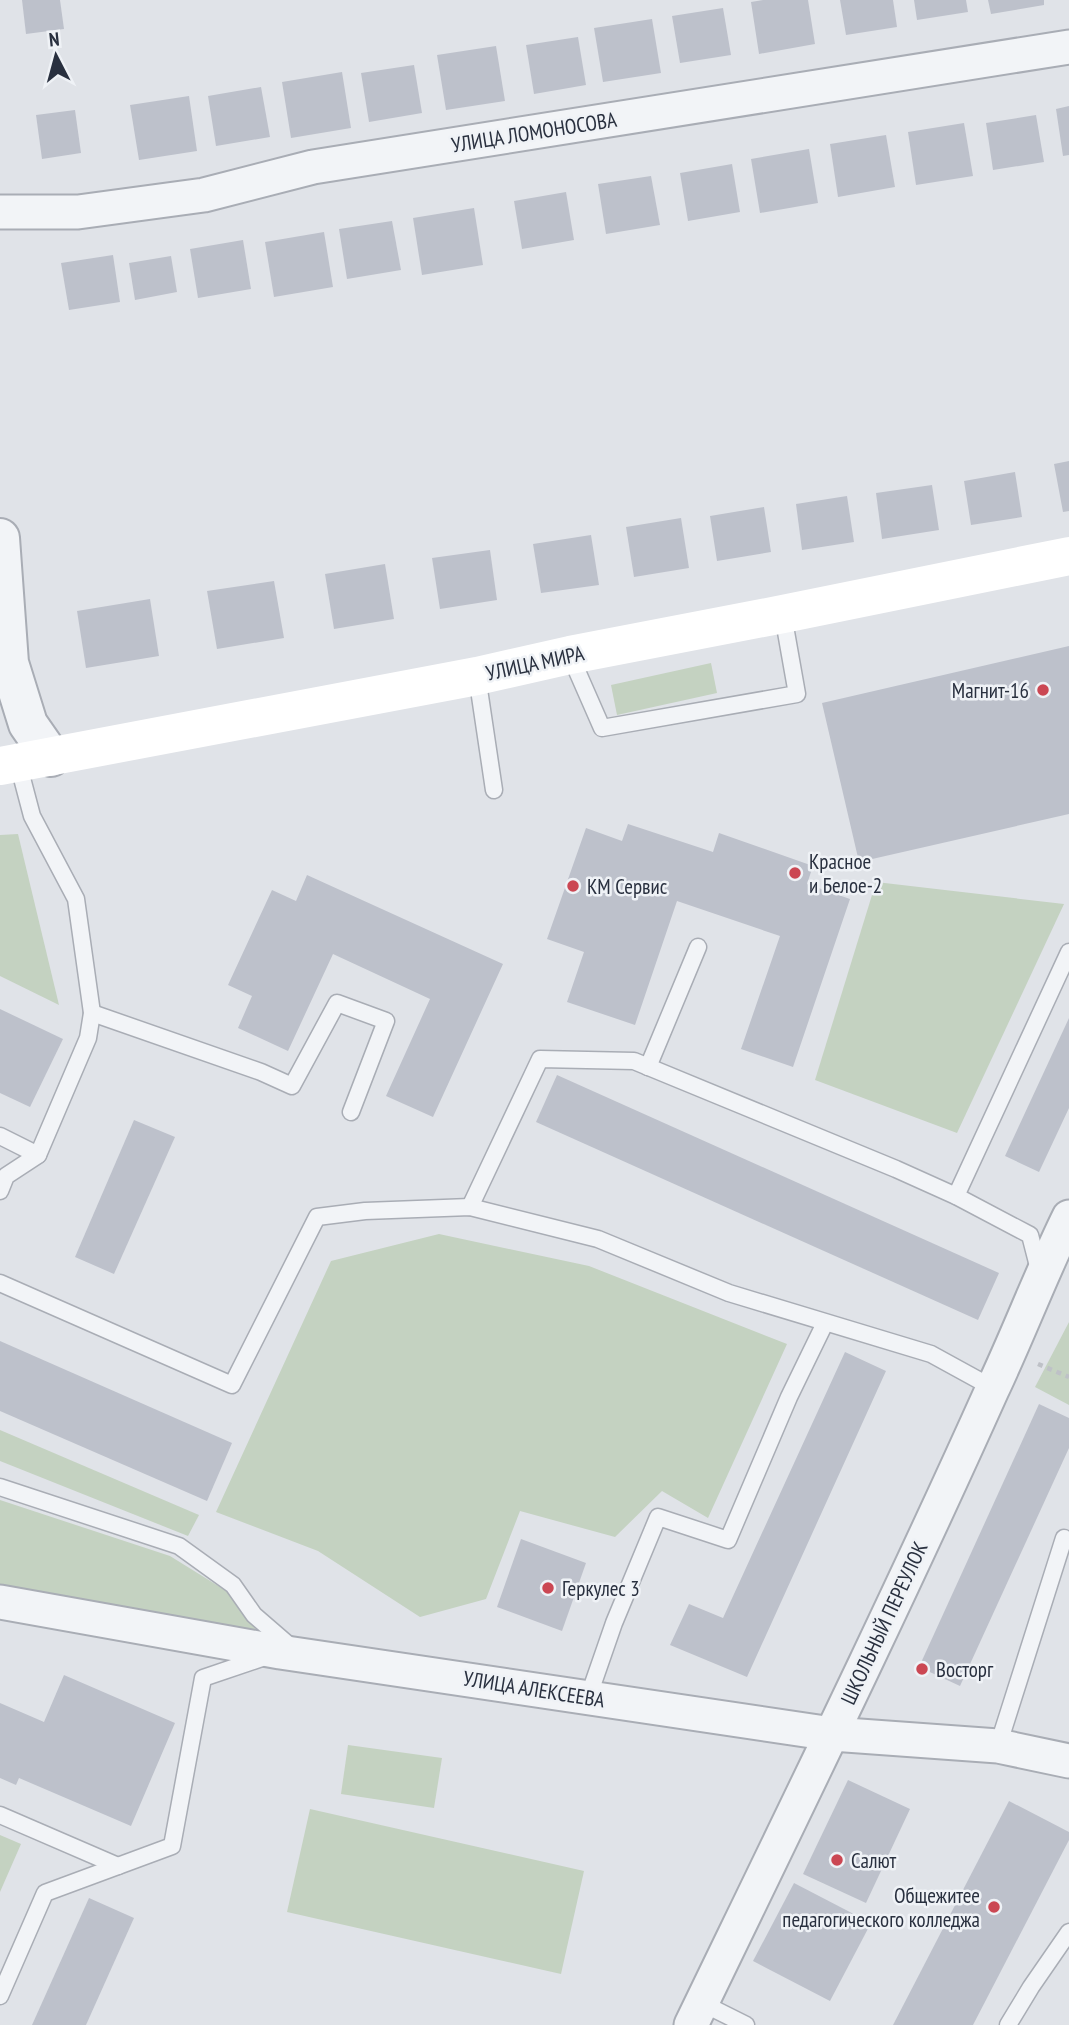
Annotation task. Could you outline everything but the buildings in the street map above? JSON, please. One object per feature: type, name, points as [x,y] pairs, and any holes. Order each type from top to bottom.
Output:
[{"type":"main road","name":"УЛИЦА МИРА","points":[[23,762],[477,676],[570,654],[1069,556]]},
{"type":"street","name":"УЛИЦА ЛОМОНОСОВА","points":[[0,212],[78,212],[204,195],[313,167],[1069,47]]},
{"type":"street","points":[[0,538],[9,663],[28,724],[23,762]]},
{"type":"street","name":"ШКОЛЬНЫЙ ПЕРЕУЛОК","points":[[696,2014],[832,1734],[993,1388],[1040,1276],[1069,1217]]},
{"type":"street","name":"УЛИЦА АЛЕКСЕЕВА","points":[[0,1602],[289,1653],[587,1698],[832,1734],[998,1746],[1069,1761]]},
{"type":"lane","points":[[570,654],[602,727],[797,694],[783,614]]},
{"type":"lane","points":[[477,676],[494,790]]},
{"type":"lane","points":[[0,1191],[6,1176],[38,1155],[88,1038],[92,1013],[76,899],[32,816],[23,762]]},
{"type":"lane","points":[[648,1067],[698,947]]},
{"type":"lane","points":[[956,1196],[1069,952]]},
{"type":"lane","points":[[92,1013],[261,1072],[292,1086],[337,1003],[386,1021],[351,1112]]},
{"type":"lane","points":[[470,1207],[540,1059],[634,1061],[896,1168],[956,1196],[1030,1236],[1040,1276]]},
{"type":"lane","points":[[0,1136],[38,1155]]},
{"type":"lane","points":[[0,1283],[232,1385],[317,1217],[365,1211],[470,1207],[598,1238],[729,1293],[930,1354],[993,1388]]},
{"type":"lane","points":[[587,1698],[614,1623],[658,1517],[728,1540],[789,1397],[825,1323]]},
{"type":"lane","points":[[0,1487],[179,1546],[233,1585],[254,1615],[289,1653],[203,1678],[172,1846],[45,1893],[0,1996]]},
{"type":"lane","points":[[998,1746],[1064,1538]]},
{"type":"lane","points":[[0,1815],[118,1866]]},
{"type":"lane","points":[[1008,2025],[1069,1932]]},
{"type":"lane","points":[[696,2014],[746,2025]]},
{"type":"green space","points":[[711,663],[717,693],[617,715],[611,685]]},
{"type":"green space","points":[[18,834],[59,1005],[0,976],[0,835]]},
{"type":"green space","points":[[876,882],[1064,904],[957,1133],[815,1080]]},
{"type":"green space","points":[[439,1234],[589,1266],[787,1344],[708,1518],[662,1491],[615,1537],[520,1511],[486,1599],[420,1617],[318,1551],[216,1512],[331,1261]]},
{"type":"green space","points":[[1069,1322],[1069,1405],[1035,1387]]},
{"type":"green space","points":[[0,1430],[199,1515],[188,1536],[0,1461]]},
{"type":"green space","points":[[0,1500],[170,1556],[228,1592],[264,1640],[0,1590]]},
{"type":"green space","points":[[348,1745],[442,1758],[434,1808],[341,1794]]},
{"type":"green space","points":[[310,1809],[584,1871],[561,1974],[287,1912]]},
{"type":"green space","points":[[0,1835],[21,1844],[0,1892]]},
{"type":"place","name":"Магнит-16","points":[[1043,690]]},
{"type":"place","name":"Красное и Белое-2","points":[[795,873]]},
{"type":"place","name":"КМ Сервис","points":[[573,886]]},
{"type":"place","name":"Геркулес 3","points":[[548,1588]]},
{"type":"place","name":"Восторг","points":[[922,1669]]},
{"type":"place","name":"Салют","points":[[837,1860]]},
{"type":"place","name":"Общежитее педагогического колледжа","points":[[994,1907]]}]
